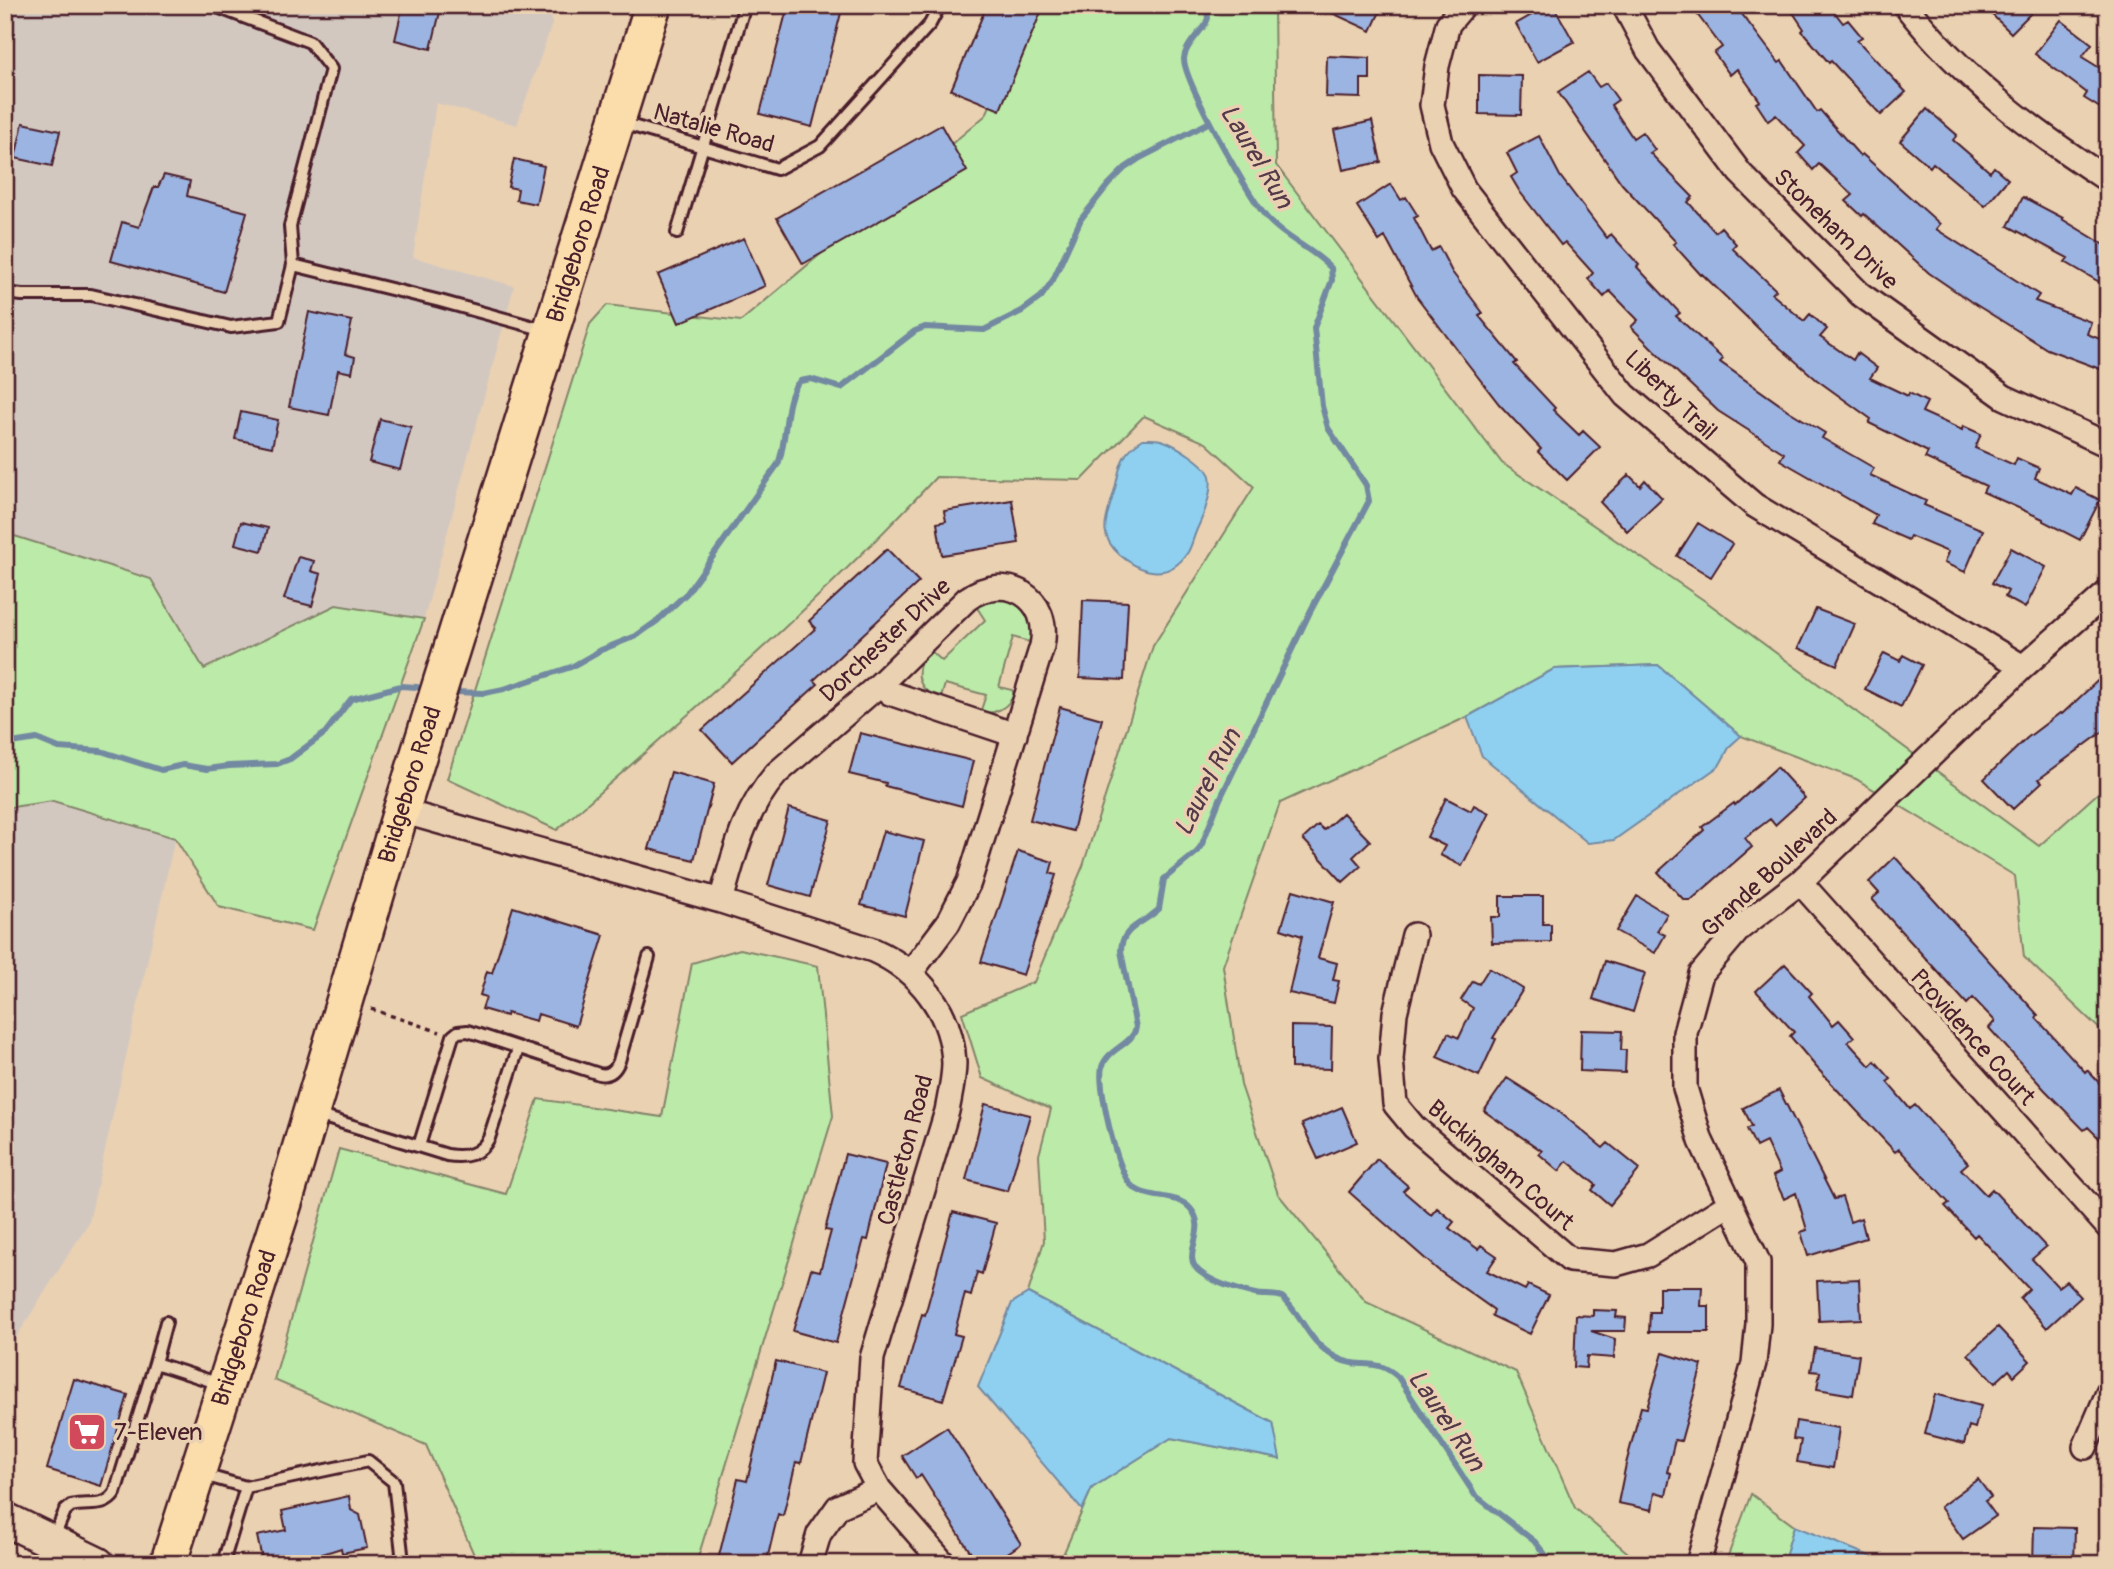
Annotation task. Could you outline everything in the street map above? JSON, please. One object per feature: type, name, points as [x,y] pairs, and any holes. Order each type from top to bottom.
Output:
[{"type":"main road","name":"Bridgeboro Road","points":[[168,1564],[311,1113],[401,811],[653,5]]},
{"type":"main road","points":[[5,1520],[98,1564]]},
{"type":"street","name":"Liberty Trail","points":[[1464,5],[1448,24],[1437,65],[1432,104],[1441,143],[1464,189],[1625,395],[1754,505],[2022,667]]},
{"type":"street","name":"Stoneham Drive","points":[[1624,5],[1648,50],[1740,173],[1860,294],[2004,397],[2108,445]]},
{"type":"street","points":[[1905,5],[1924,30],[1980,88],[2052,144],[2108,180]]},
{"type":"street","name":"Dorchester Drive","points":[[721,901],[741,830],[764,788],[777,773],[880,684],[974,593],[996,587],[1014,589],[1030,598],[1038,607],[1045,626],[1042,646],[979,856],[961,901],[934,944],[911,972]]},
{"type":"street","name":"Grande Boulevard","points":[[1698,1564],[1754,1363],[1758,1324],[1758,1262],[1701,1141],[1685,1088],[1685,1033],[1701,974],[1740,928],[1800,883],[2022,667],[2108,592]]},
{"type":"street","points":[[880,684],[890,693],[1015,735]]},
{"type":"street","name":"Castleton Road","points":[[401,811],[721,901],[873,950],[893,958],[931,993],[946,1024],[954,1062],[953,1074],[947,1111],[872,1358],[865,1463],[879,1489],[944,1564]]},
{"type":"street","name":"Providence Court","points":[[1800,883],[2108,1227]]},
{"type":"street","name":"Buckingham Court","points":[[1414,935],[1395,1013],[1391,1059],[1395,1104],[1414,1127],[1570,1260],[1616,1264],[1648,1255],[1731,1203]]},
{"type":"street","points":[[2085,1447],[2108,1393]]},
{"type":"street","points":[[810,1564],[819,1534],[838,1507],[879,1489]]},
{"type":"lane","points":[[5,293],[92,295],[231,327],[279,321],[293,265],[289,226],[331,69],[310,42],[212,5]]},
{"type":"lane","points":[[677,233],[745,5]]},
{"type":"lane","name":"Natalie Road","points":[[617,122],[777,169],[820,146],[930,24],[940,5]]},
{"type":"lane","points":[[293,265],[551,331]]},
{"type":"lane","points":[[419,1146],[453,1036],[458,1032],[468,1031],[599,1074],[611,1073],[619,1061],[649,957]]},
{"type":"lane","points":[[311,1113],[457,1156],[474,1154],[485,1146],[518,1049]]},
{"type":"lane","points":[[52,1541],[65,1511],[71,1506],[102,1504],[115,1493],[166,1322]]},
{"type":"lane","points":[[155,1363],[226,1385]]},
{"type":"lane","points":[[197,1473],[246,1487],[368,1461],[394,1482],[402,1553],[399,1564]]},
{"type":"lane","points":[[227,1564],[225,1556],[246,1487]]},
{"type":"path","points":[[369,1008],[453,1036]]},
{"type":"shaded area","points":[[5,5],[550,5],[552,24],[517,125],[436,103],[413,257],[514,286],[424,619],[336,605],[204,669],[151,579],[5,533]]},
{"type":"shaded area","points":[[53,801],[175,838],[89,1222],[5,1355],[5,808]]},
{"type":"green space","points":[[1034,5],[1274,5],[1276,165],[1502,463],[1708,603],[2039,846],[2108,784],[2108,1037],[2024,957],[2015,876],[1856,779],[1741,736],[1658,665],[1554,669],[1467,717],[1280,803],[1223,966],[1241,1085],[1278,1194],[1366,1302],[1516,1372],[1575,1508],[1641,1564],[1059,1564],[1092,1488],[1171,1438],[1279,1459],[1273,1423],[1028,1293],[1044,1241],[1039,1155],[1051,1109],[982,1078],[962,1013],[1034,982],[1083,866],[1153,646],[1254,487],[1206,443],[1144,416],[1082,480],[936,477],[846,570],[799,614],[557,830],[447,779],[590,324],[607,305],[741,321],[986,115]]},
{"type":"green space","points":[[5,533],[151,579],[204,669],[336,605],[424,619],[313,930],[219,907],[175,838],[53,801],[5,808]]},
{"type":"green space","points":[[1000,597],[1021,608],[1032,626],[1029,642],[1013,637],[999,687],[1012,690],[1012,699],[1000,709],[986,712],[981,710],[986,695],[945,684],[941,698],[930,694],[919,677],[920,664],[929,649],[942,661],[985,620],[976,606]]},
{"type":"green space","points":[[740,949],[818,966],[833,1116],[696,1564],[478,1564],[426,1445],[274,1380],[339,1149],[506,1194],[538,1099],[662,1117],[692,963]]},
{"type":"green space","points":[[1751,1494],[1794,1526],[1783,1564],[1725,1564]]},
{"type":"water","points":[[1143,439],[1159,439],[1176,446],[1197,461],[1210,476],[1203,516],[1189,549],[1181,561],[1164,571],[1147,570],[1129,562],[1113,547],[1106,533],[1106,518],[1122,462],[1129,451]]},
{"type":"water","points":[[1658,665],[1741,736],[1730,746],[1719,766],[1614,840],[1588,843],[1482,756],[1467,717],[1554,669]]},
{"type":"water","points":[[1028,1293],[1273,1423],[1280,1459],[1171,1438],[1092,1488],[1082,1510],[978,1387],[1012,1303]]},
{"type":"water","points":[[1794,1526],[1890,1564],[1783,1564]]},
{"type":"building","points":[[403,5],[415,5],[440,12],[431,49],[395,40]]},
{"type":"building","points":[[788,5],[843,5],[812,127],[760,114]]},
{"type":"building","points":[[987,5],[1044,5],[1000,110],[951,90]]},
{"type":"building","points":[[1315,5],[1383,5],[1371,31]]},
{"type":"building","points":[[1553,5],[1574,42],[1537,62],[1516,24]]},
{"type":"building","points":[[1690,5],[1735,5],[1779,63],[1782,61],[1817,112],[1820,110],[1860,156],[1862,154],[1940,224],[1936,229],[2039,295],[2035,301],[2091,322],[2087,334],[2108,342],[2108,372],[2047,349],[1970,301],[1929,273],[1864,214],[1862,216],[1846,201],[1853,195],[1819,164],[1813,170],[1798,153],[1805,146],[1776,115],[1768,121],[1756,103],[1760,101],[1737,69],[1730,75],[1714,53],[1722,47]]},
{"type":"building","points":[[1788,5],[1829,5],[1843,23],[1848,20],[1862,37],[1857,40],[1906,92],[1881,115],[1831,61],[1829,63],[1802,31],[1804,29]]},
{"type":"building","points":[[1982,5],[2039,5],[2011,33]]},
{"type":"building","points":[[2061,20],[2092,44],[2082,57],[2108,73],[2108,113],[2084,98],[2087,93],[2035,54]]},
{"type":"building","points":[[1327,56],[1370,58],[1370,79],[1361,79],[1361,98],[1326,97]]},
{"type":"building","points":[[1588,72],[1599,87],[1606,83],[1618,100],[1611,105],[1633,138],[1642,132],[1655,150],[1650,153],[1693,197],[1688,202],[1715,232],[1721,227],[1736,244],[1732,248],[1776,290],[1772,294],[1804,321],[1810,314],[1827,329],[1820,337],[1853,360],[1857,353],[1877,368],[1870,378],[1927,402],[1922,412],[1962,430],[1963,426],[1981,434],[1975,448],[2014,465],[2017,458],[2039,468],[2035,478],[2072,495],[2076,488],[2100,500],[2080,540],[2043,519],[1983,492],[1986,486],[1925,458],[1928,452],[1869,423],[1871,419],[1817,380],[1701,275],[1673,244],[1676,242],[1622,184],[1558,92]]},
{"type":"building","points":[[1479,75],[1522,76],[1521,115],[1479,114]]},
{"type":"building","points":[[1927,109],[1957,135],[1953,140],[1990,172],[1994,167],[2008,179],[1985,206],[1933,163],[1930,167],[1900,141]]},
{"type":"building","points":[[1372,121],[1381,162],[1343,170],[1334,130]]},
{"type":"building","points":[[23,123],[60,131],[52,166],[15,158]]},
{"type":"building","points":[[941,125],[967,171],[803,264],[777,218]]},
{"type":"building","points":[[1539,136],[1560,176],[1607,238],[1611,234],[1639,265],[1637,267],[1680,313],[1676,316],[1723,359],[1720,362],[1825,433],[1822,438],[1874,468],[1870,475],[1926,501],[1924,505],[1983,530],[1965,572],[1944,563],[1948,552],[1910,536],[1908,540],[1872,524],[1876,515],[1780,460],[1784,453],[1718,411],[1631,327],[1638,320],[1610,291],[1604,297],[1588,279],[1593,273],[1565,242],[1561,245],[1511,177],[1517,173],[1507,153]]},
{"type":"building","points":[[514,159],[544,166],[536,204],[516,200],[518,189],[508,187]]},
{"type":"building","points":[[164,175],[190,181],[187,196],[247,212],[224,292],[111,261],[122,222],[139,227],[154,187],[158,187]]},
{"type":"building","points":[[1391,184],[1401,200],[1406,197],[1418,216],[1414,218],[1431,251],[1439,247],[1452,272],[1483,313],[1479,316],[1517,362],[1514,364],[1555,408],[1553,410],[1579,435],[1583,431],[1600,447],[1567,480],[1538,452],[1541,449],[1499,404],[1461,355],[1417,297],[1385,237],[1379,241],[1357,206]]},
{"type":"building","points":[[2023,197],[2063,218],[2108,247],[2108,287],[2065,262],[2068,258],[2008,226]]},
{"type":"building","points":[[744,238],[765,286],[679,323],[658,275]]},
{"type":"building","points":[[309,312],[352,321],[345,354],[355,357],[352,373],[338,370],[329,415],[289,407]]},
{"type":"building","points":[[241,412],[278,420],[272,447],[235,439]]},
{"type":"building","points":[[380,419],[411,427],[400,470],[369,462]]},
{"type":"building","points":[[1629,475],[1640,486],[1645,480],[1662,498],[1627,531],[1600,502]]},
{"type":"building","points":[[1012,500],[1019,543],[942,555],[937,523],[946,521],[944,511]]},
{"type":"building","points":[[241,522],[268,528],[262,551],[235,544]]},
{"type":"building","points":[[1698,523],[1732,544],[1711,577],[1677,556]]},
{"type":"building","points":[[2011,548],[2046,567],[2025,608],[2005,597],[2008,591],[1992,583]]},
{"type":"building","points":[[887,549],[919,582],[814,680],[818,684],[732,762],[702,730],[816,628],[809,621]]},
{"type":"building","points":[[298,557],[314,561],[311,571],[321,574],[312,606],[284,599]]},
{"type":"building","points":[[1083,600],[1128,602],[1124,680],[1080,678]]},
{"type":"building","points":[[1816,609],[1855,624],[1837,665],[1798,648]]},
{"type":"building","points":[[1884,653],[1900,661],[1903,655],[1922,665],[1901,707],[1865,689]]},
{"type":"building","points":[[2108,671],[2108,728],[2039,779],[2042,782],[2013,809],[1984,779],[2027,738],[2062,714]]},
{"type":"building","points":[[1060,707],[1102,719],[1073,831],[1030,820]]},
{"type":"building","points":[[860,733],[973,761],[962,806],[849,774]]},
{"type":"building","points":[[1777,767],[1805,798],[1775,825],[1770,819],[1745,838],[1752,847],[1691,900],[1684,900],[1658,872],[1704,830],[1702,827],[1734,803],[1735,805]]},
{"type":"building","points":[[671,772],[714,784],[694,860],[649,849]]},
{"type":"building","points":[[1446,798],[1471,811],[1474,805],[1489,813],[1462,866],[1440,855],[1445,846],[1427,837]]},
{"type":"building","points":[[789,808],[831,820],[810,897],[768,885]]},
{"type":"building","points":[[1343,813],[1370,841],[1353,857],[1361,866],[1343,882],[1303,839],[1318,825],[1324,830]]},
{"type":"building","points":[[883,831],[924,841],[905,916],[861,905]]},
{"type":"building","points":[[1018,851],[1053,862],[1050,873],[1056,875],[1023,975],[981,962]]},
{"type":"building","points":[[1895,857],[2038,1015],[2036,1018],[2085,1072],[2087,1070],[2108,1092],[2108,1147],[2088,1127],[2084,1130],[2044,1089],[1989,1028],[1995,1021],[1973,998],[1967,1004],[1872,899],[1879,893],[1869,882]]},
{"type":"building","points":[[1293,890],[1334,902],[1318,958],[1337,963],[1333,980],[1339,981],[1334,1003],[1289,993],[1302,936],[1281,929]]},
{"type":"building","points":[[1500,896],[1543,896],[1543,924],[1551,924],[1551,942],[1492,943],[1491,917],[1500,917]]},
{"type":"building","points":[[1637,896],[1667,914],[1657,931],[1665,935],[1655,953],[1616,931]]},
{"type":"building","points":[[513,907],[604,935],[576,1026],[538,1014],[536,1021],[482,1009],[486,997],[480,995],[487,971],[492,973]]},
{"type":"building","points":[[1605,961],[1645,973],[1633,1012],[1593,999]]},
{"type":"building","points":[[1785,964],[1812,993],[1809,996],[1833,1025],[1839,1020],[1854,1037],[1848,1042],[1870,1066],[1875,1061],[1891,1079],[1887,1082],[1910,1109],[1915,1105],[1968,1163],[1961,1169],[1986,1195],[1992,1189],[2046,1247],[2032,1259],[2058,1287],[2066,1281],[2081,1297],[2047,1328],[2020,1298],[2029,1289],[1977,1234],[1974,1237],[1945,1206],[1949,1203],[1899,1149],[1895,1152],[1817,1068],[1790,1036],[1794,1032],[1756,991]]},
{"type":"building","points":[[1489,968],[1523,989],[1493,1038],[1496,1039],[1479,1076],[1437,1057],[1448,1033],[1459,1038],[1473,1008],[1461,1000],[1473,981],[1479,984]]},
{"type":"building","points":[[1291,1026],[1332,1027],[1331,1069],[1291,1068]]},
{"type":"building","points":[[1581,1030],[1622,1031],[1621,1050],[1626,1050],[1625,1073],[1580,1071]]},
{"type":"building","points":[[1507,1078],[1557,1110],[1603,1148],[1608,1143],[1640,1169],[1610,1205],[1592,1190],[1596,1185],[1567,1161],[1559,1171],[1539,1154],[1542,1151],[1484,1111]]},
{"type":"building","points":[[1779,1090],[1834,1199],[1842,1197],[1850,1222],[1861,1218],[1866,1238],[1808,1256],[1801,1232],[1807,1230],[1796,1193],[1784,1199],[1773,1176],[1780,1172],[1766,1142],[1756,1147],[1747,1129],[1752,1126],[1743,1108]]},
{"type":"building","points":[[985,1104],[1030,1115],[1008,1191],[966,1180]]},
{"type":"building","points":[[1342,1107],[1357,1142],[1318,1159],[1302,1124]]},
{"type":"building","points":[[845,1154],[886,1164],[868,1240],[864,1239],[836,1343],[793,1331],[811,1269],[820,1271],[831,1231],[825,1230]]},
{"type":"building","points":[[1377,1159],[1408,1186],[1403,1191],[1431,1215],[1437,1208],[1454,1222],[1449,1228],[1478,1249],[1481,1245],[1497,1256],[1487,1271],[1525,1290],[1528,1285],[1549,1295],[1530,1334],[1492,1316],[1494,1310],[1438,1270],[1349,1192]]},
{"type":"building","points":[[953,1212],[996,1223],[982,1274],[977,1272],[971,1296],[965,1294],[954,1334],[962,1336],[943,1400],[901,1388],[922,1314],[925,1315]]},
{"type":"building","points":[[1859,1279],[1861,1319],[1819,1321],[1817,1281]]},
{"type":"building","points":[[1659,1287],[1702,1287],[1701,1306],[1709,1306],[1709,1332],[1649,1332],[1650,1312],[1659,1312]]},
{"type":"building","points":[[1593,1310],[1617,1311],[1616,1317],[1626,1318],[1625,1331],[1591,1331],[1615,1339],[1614,1358],[1587,1356],[1586,1368],[1574,1367],[1576,1315],[1593,1316]]},
{"type":"building","points":[[1998,1327],[2030,1361],[2014,1376],[2009,1370],[1995,1383],[1968,1354]]},
{"type":"building","points":[[1815,1348],[1859,1355],[1853,1395],[1817,1389],[1820,1372],[1811,1371]]},
{"type":"building","points":[[1663,1353],[1702,1365],[1681,1441],[1675,1440],[1667,1472],[1671,1473],[1666,1495],[1655,1492],[1652,1510],[1618,1503],[1641,1407],[1647,1408]]},
{"type":"building","points":[[776,1361],[823,1373],[801,1463],[796,1462],[783,1516],[778,1514],[766,1564],[717,1564],[738,1479],[747,1481]]},
{"type":"building","name":"7-Eleven","points":[[74,1379],[128,1395],[101,1486],[47,1469]]},
{"type":"building","points":[[1935,1394],[1981,1406],[1975,1428],[1969,1426],[1964,1444],[1925,1434]]},
{"type":"building","points":[[1796,1421],[1839,1428],[1833,1468],[1797,1462],[1801,1440],[1793,1439]]},
{"type":"building","points":[[947,1427],[1021,1544],[991,1564],[978,1564],[921,1475],[916,1478],[902,1456]]},
{"type":"building","points":[[1978,1479],[1991,1497],[1985,1501],[1996,1516],[1963,1539],[1940,1507]]},
{"type":"building","points":[[349,1496],[351,1510],[360,1515],[367,1548],[342,1553],[341,1548],[310,1558],[311,1564],[263,1564],[257,1536],[286,1530],[282,1511]]},
{"type":"building","points":[[2034,1527],[2075,1528],[2074,1564],[2033,1564]]},
{"type":"waterway","name":"Laurel Run","points":[[1206,5],[1206,23],[1185,54],[1187,71],[1220,140],[1268,219],[1331,268],[1332,280],[1314,328],[1322,406],[1328,428],[1366,485],[1369,501],[1310,612],[1220,799],[1202,844],[1197,852],[1164,879],[1159,909],[1129,931],[1122,943],[1121,951],[1136,1027],[1130,1038],[1109,1055],[1102,1067],[1102,1091],[1109,1128],[1120,1163],[1131,1185],[1145,1193],[1184,1203],[1196,1217],[1197,1234],[1192,1258],[1200,1272],[1212,1280],[1234,1288],[1282,1297],[1318,1344],[1337,1358],[1382,1367],[1398,1377],[1475,1495],[1534,1541],[1553,1564]]},
{"type":"waterway","points":[[454,692],[484,693],[504,689],[571,667],[601,650],[636,636],[657,621],[687,593],[778,464],[788,408],[800,381],[811,379],[841,388],[915,331],[925,327],[984,330],[1022,311],[1041,297],[1053,280],[1081,219],[1108,185],[1140,158],[1210,122]]},
{"type":"waterway","points":[[5,744],[37,739],[59,748],[101,751],[161,770],[183,765],[207,769],[277,764],[290,759],[325,733],[351,699],[401,686],[417,687]]},
{"type":"place","name":"7-Eleven","points":[[87,1432]]}]
